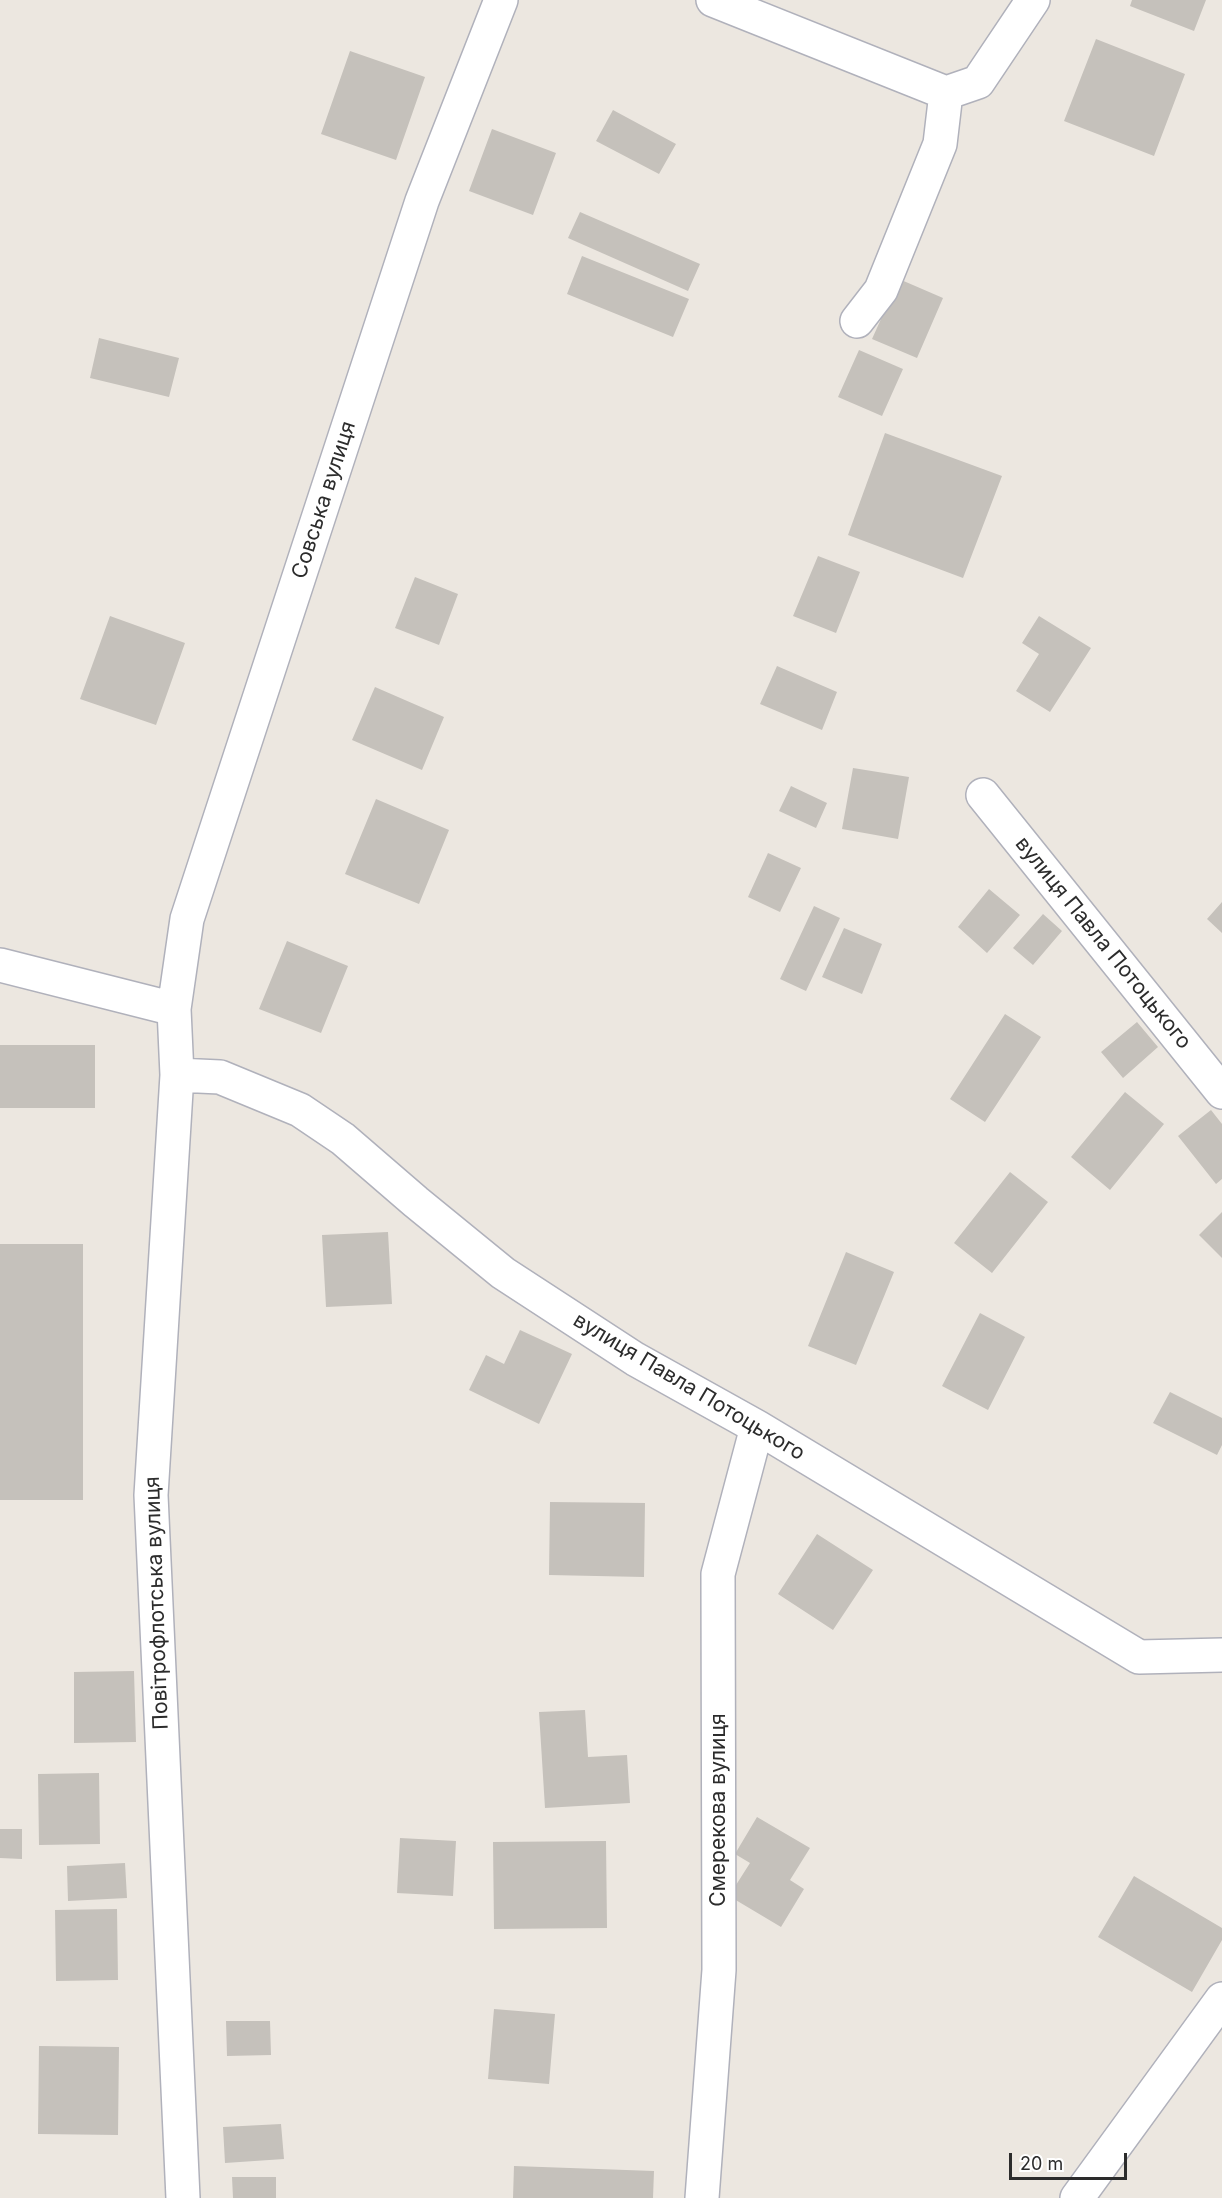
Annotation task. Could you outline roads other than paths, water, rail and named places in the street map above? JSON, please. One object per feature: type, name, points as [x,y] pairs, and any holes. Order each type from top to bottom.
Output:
[{"type":"street","name":"Совська вулиця","points":[[174,1009],[187,919],[422,201],[501,0]]},
{"type":"street","points":[[713,0],[946,93],[978,82],[1034,0]]},
{"type":"street","points":[[857,321],[881,290],[940,144],[946,93]]},
{"type":"street","name":"вулиця Павла Потоцького","points":[[983,795],[1222,1092]]},
{"type":"street","points":[[0,965],[174,1009]]},
{"type":"street","name":"Повітрофлотська вулиця","points":[[174,1009],[177,1075],[151,1495],[183,2198]]},
{"type":"street","name":"вулиця Павла Потоцького","points":[[177,1075],[220,1077],[300,1110],[343,1139],[503,1273],[635,1359],[757,1427],[1139,1657],[1222,1655]]},
{"type":"street","name":"Смерекова вулиця","points":[[702,2198],[719,1970],[718,1574],[757,1427]]},
{"type":"street","points":[[1077,2198],[1222,1999]]}]
